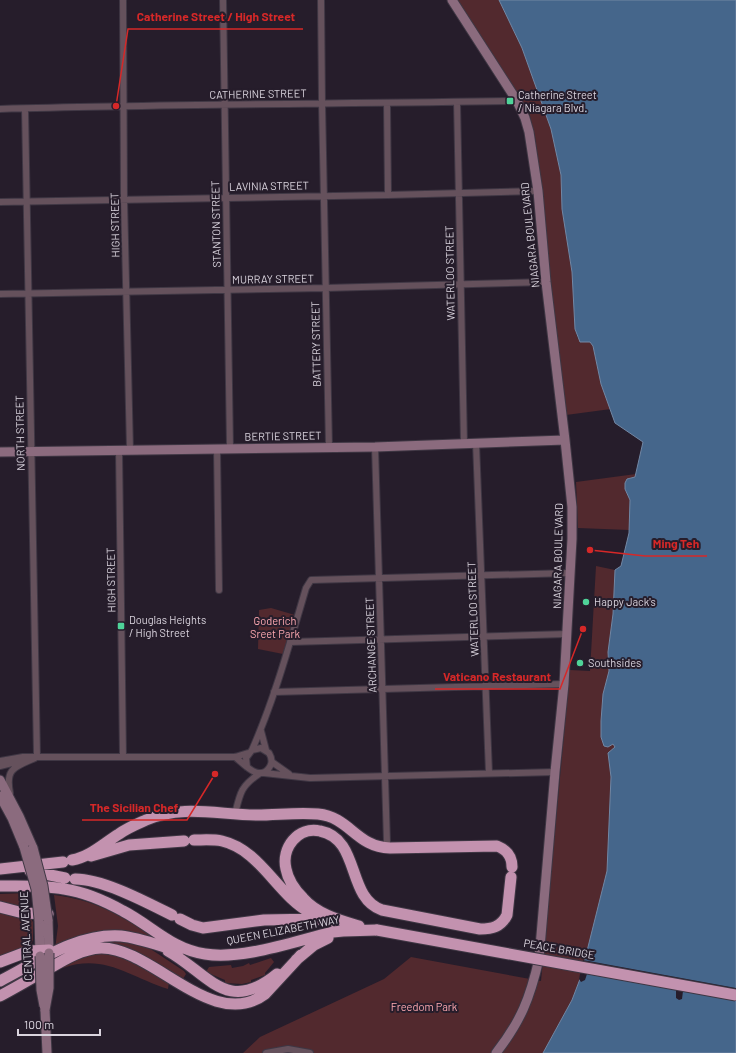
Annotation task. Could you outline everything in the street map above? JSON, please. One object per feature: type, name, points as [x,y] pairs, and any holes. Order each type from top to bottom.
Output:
[{"type":"highway","points":[[71,860],[97,848],[120,833],[147,820],[157,816],[191,810],[235,814],[324,815],[341,822],[357,836],[368,843],[385,848],[497,846],[504,849],[509,854],[512,872],[507,915],[499,926],[480,929],[382,910],[371,906],[365,899],[349,857],[338,840],[327,833],[314,830],[308,831],[296,837],[288,847],[286,857],[286,869],[295,888],[319,911],[357,928]]},
{"type":"highway","points":[[2,867],[32,868],[137,844],[189,840],[216,840],[238,847],[256,862],[300,906],[320,917],[336,922]]},
{"type":"highway","points":[[32,868],[70,879],[91,881],[134,897],[192,925],[203,928],[271,920],[318,919],[336,922]]},
{"type":"highway","name":"QUEEN ELIZABETH WAY","points":[[0,886],[64,889],[90,896],[124,911],[166,940],[193,951],[207,954],[223,954],[260,950],[333,932],[357,928]]},
{"type":"highway","points":[[0,907],[41,916]]},
{"type":"highway","name":"QUEEN ELIZABETH WAY","points":[[336,922],[357,928],[377,930]]},
{"type":"highway","points":[[154,944],[178,957],[214,985],[234,991],[249,990],[262,985],[314,945],[357,928]]},
{"type":"highway","name":"PEACE BRIDGE","points":[[377,930],[736,995]]},
{"type":"highway","points":[[0,981],[56,952],[88,939],[106,936],[123,936],[194,956],[211,959],[236,957],[260,950]]},
{"type":"highway","points":[[0,996],[76,954],[105,948],[131,956],[208,998],[227,1003],[242,1003],[265,994],[301,955]]},
{"type":"highway","points":[[0,962],[21,953],[45,952]]},
{"type":"main road","name":"NIAGARA BOULEVARD","points":[[452,0],[517,101],[525,118],[529,132],[538,191],[546,282],[572,507],[568,634],[539,959],[534,984],[523,1012],[509,1036],[496,1053]]},
{"type":"main road","name":"BERTIE STREET","points":[[0,452],[375,447],[565,440]]},
{"type":"main road","name":"CENTRAL AVENUE","points":[[0,780],[20,816],[28,848]]},
{"type":"main road","name":"CENTRAL AVENUE","points":[[0,796],[28,848],[42,879],[41,916],[45,952],[41,990],[45,1010],[47,1053]]},
{"type":"street","name":"HIGH STREET","points":[[123,0],[124,199],[130,450]]},
{"type":"street","name":"STANTON STREET","points":[[223,0],[230,448]]},
{"type":"street","name":"BATTERY STREET","points":[[321,0],[323,196],[329,447]]},
{"type":"street","name":"CATHERINE STREET","points":[[0,110],[224,104],[388,104],[517,101]]},
{"type":"street","name":"WATERLOO STREET","points":[[457,102],[464,444]]},
{"type":"street","points":[[388,104],[388,195]]},
{"type":"street","name":"NORTH STREET","points":[[25,109],[30,452],[37,757]]},
{"type":"street","name":"LAVINIA STREET","points":[[0,202],[538,191]]},
{"type":"street","name":"MURRAY STREET","points":[[0,294],[546,282]]},
{"type":"street","name":"WATERLOO STREET","points":[[476,444],[489,773]]},
{"type":"street","name":"ARCHANGE STREET","points":[[375,447],[387,843]]},
{"type":"street","points":[[217,448],[219,590]]},
{"type":"street","name":"HIGH STREET","points":[[119,450],[123,757]]},
{"type":"street","points":[[235,814],[242,791],[247,782],[248,768],[246,758],[261,731],[306,588],[312,580],[570,573]]},
{"type":"street","points":[[290,642],[568,634]]},
{"type":"street","points":[[274,692],[564,684]]},
{"type":"street","points":[[261,731],[266,750],[271,757],[272,762],[290,775]]},
{"type":"street","points":[[0,761],[13,758],[37,757],[235,757],[261,748],[266,750]]},
{"type":"street","points":[[0,766],[37,757]]},
{"type":"street","points":[[11,798],[8,780],[11,771],[37,757]]},
{"type":"street","points":[[235,757],[253,772],[310,778],[555,772]]},
{"type":"street","points":[[247,782],[268,770],[272,762]]},
{"type":"street","points":[[266,1053],[288,1049],[310,1053]]},
{"type":"green space","points":[[456,0],[499,0],[522,48],[551,129],[561,175],[562,208],[572,272],[575,329],[578,339],[590,342],[593,346],[601,384],[611,409],[566,415],[547,276],[541,184],[535,137],[529,112]]},
{"type":"green space","points":[[636,474],[635,477],[627,479],[625,489],[630,500],[629,530],[578,528],[576,482]]},
{"type":"green space","name":"Freedom Park","points":[[596,566],[615,570],[613,614],[608,652],[609,671],[603,694],[601,721],[615,747],[608,754],[611,777],[607,871],[580,979],[572,1000],[543,1053],[243,1053],[260,1037],[384,979],[411,957],[541,981],[570,670],[590,671]]},
{"type":"green space","name":"Goderich Sreet Park","points":[[271,608],[295,615],[283,654],[258,649],[259,610]]},
{"type":"green space","points":[[28,893],[30,907],[23,908],[0,903],[0,894]]},
{"type":"green space","points":[[54,895],[93,904],[116,914],[151,935],[150,937],[140,935],[55,949],[58,926]]},
{"type":"green space","points":[[0,911],[31,919],[33,922],[33,940],[30,946],[0,959]]},
{"type":"green space","points":[[119,940],[146,946],[184,971],[186,974],[183,979],[90,943]]},
{"type":"green space","points":[[93,953],[108,953],[129,959],[169,982],[168,989],[117,968],[104,965],[91,963],[78,964],[63,968],[62,966]]},
{"type":"green space","points":[[271,958],[274,962],[265,975],[251,980],[251,982],[242,984],[225,983],[225,980],[206,972],[209,967],[231,965],[232,968],[249,963],[250,965]]},
{"type":"water","points":[[499,0],[736,0],[736,1053],[543,1053],[572,1000],[580,979],[607,871],[611,777],[608,753],[615,747],[613,744],[608,747],[604,746],[601,737],[603,694],[609,671],[608,652],[613,614],[615,570],[621,566],[629,533],[630,500],[625,489],[625,483],[627,479],[635,477],[643,442],[615,423],[601,384],[593,346],[590,342],[580,342],[575,329],[572,272],[562,209],[561,175],[551,129],[522,48]]},
{"type":"pier","points":[[583,960],[736,988],[736,1001],[683,991],[682,999],[679,1000],[676,998],[676,990],[587,974],[585,980],[581,982],[579,979]]},
{"type":"place","name":"Catherine Street / Niagara Blvd.","points":[[510,101]]},
{"type":"place","name":"Catherine Street / High Street","points":[[116,106]]},
{"type":"place","name":"Ming Teh","points":[[590,550]]},
{"type":"place","name":"Happy Jack's","points":[[586,602]]},
{"type":"place","name":"Douglas Heights / High Street","points":[[121,626]]},
{"type":"place","name":"Vaticano Restaurant","points":[[583,629]]},
{"type":"place","name":"Southsides","points":[[580,663]]},
{"type":"place","name":"The Sicilian Chef","points":[[215,774]]}]
